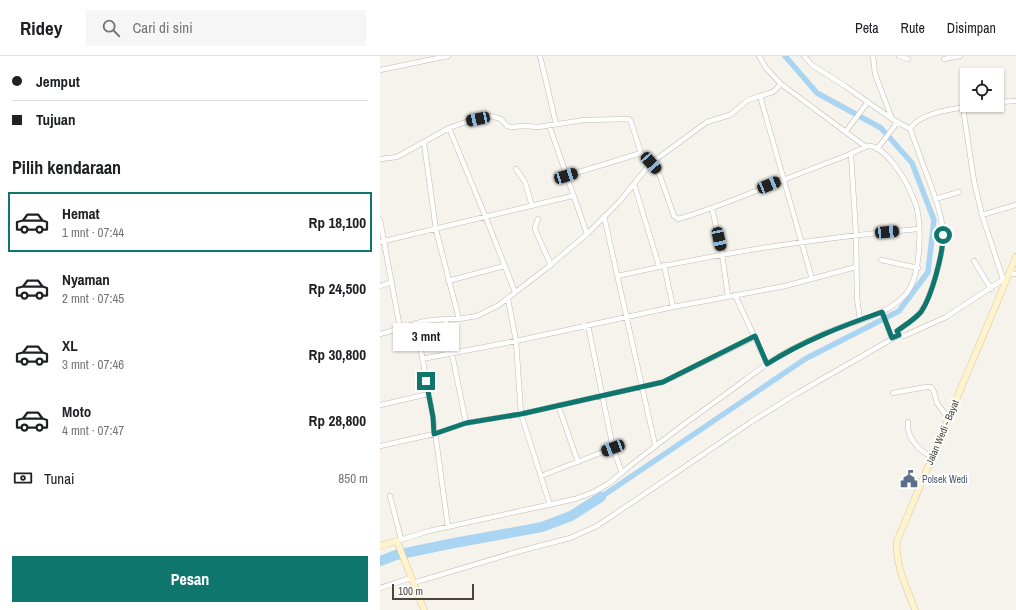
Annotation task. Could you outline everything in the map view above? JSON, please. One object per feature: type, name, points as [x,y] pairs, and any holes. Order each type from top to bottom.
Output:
[{"type":"main road","name":"Jalan Wedi - Bayat","points":[[915,610],[898,562],[896,549],[897,541],[1006,276],[1016,258]]},
{"type":"main road","points":[[380,546],[398,541],[424,610]]},
{"type":"street","points":[[380,70],[448,56]]},
{"type":"street","points":[[540,56],[556,124]]},
{"type":"street","points":[[759,56],[766,68],[781,84],[846,130],[866,147]]},
{"type":"street","points":[[804,56],[812,65],[892,119],[897,124],[910,129],[935,199],[941,220],[943,235],[938,265],[931,290],[922,310],[909,324],[897,331],[899,335]]},
{"type":"street","points":[[873,56],[873,68],[876,79],[887,102],[892,119]]},
{"type":"street","points":[[898,56],[908,59]]},
{"type":"street","points":[[944,59],[960,56]]},
{"type":"street","points":[[380,334],[416,323],[445,318],[459,319],[480,315],[508,299],[551,265],[586,234],[634,184],[651,163],[707,122],[730,115],[748,100],[773,92],[781,84]]},
{"type":"street","points":[[760,96],[812,280]]},
{"type":"street","points":[[1004,102],[1016,101]]},
{"type":"street","points":[[846,130],[867,103]]},
{"type":"street","points":[[910,129],[912,125],[924,118],[946,110],[960,108]]},
{"type":"street","points":[[964,112],[974,181],[982,215],[1006,276]]},
{"type":"street","points":[[380,160],[397,157],[449,128],[470,120],[492,116],[501,119],[509,127],[538,127],[585,120],[629,119],[641,153],[651,163],[660,176],[673,215],[675,218],[679,219],[712,208],[866,147],[879,147],[893,163],[906,182],[916,206],[918,229],[918,268],[914,282],[897,304],[882,313],[829,331],[799,345],[767,364],[656,446],[608,484],[594,492],[575,499],[448,527],[398,541],[390,496]]},
{"type":"street","points":[[879,147],[897,124]]},
{"type":"street","points":[[549,125],[586,234]]},
{"type":"street","points":[[449,128],[515,292]]},
{"type":"street","points":[[424,143],[436,230],[459,319]]},
{"type":"street","points":[[566,176],[641,153]]},
{"type":"street","points":[[851,154],[860,320]]},
{"type":"street","points":[[516,169],[524,182],[532,206]]},
{"type":"street","points":[[634,184],[659,266]]},
{"type":"street","points":[[935,199],[959,192]]},
{"type":"street","points":[[382,242],[572,196]]},
{"type":"street","points":[[982,215],[1016,205]]},
{"type":"street","points":[[712,208],[722,254],[728,296]]},
{"type":"street","points":[[604,216],[656,446]]},
{"type":"street","points":[[538,219],[535,228],[536,232],[551,265]]},
{"type":"street","points":[[380,220],[382,242],[392,282],[400,328]]},
{"type":"street","points":[[618,276],[659,266],[722,254],[856,235],[918,229]]},
{"type":"street","points":[[881,260],[918,268]]},
{"type":"street","points":[[974,261],[991,289]]},
{"type":"street","points":[[448,281],[504,266]]},
{"type":"street","points":[[664,266],[673,307]]},
{"type":"street","points":[[422,359],[516,341],[673,307],[785,286],[856,267]]},
{"type":"street","points":[[380,588],[412,581],[564,540],[597,526],[758,418],[815,383],[892,338],[899,335],[904,336],[946,317],[991,289],[1006,276],[1016,274]]},
{"type":"street","points":[[380,286],[392,282]]},
{"type":"street","points":[[735,295],[767,364]]},
{"type":"street","points":[[508,299],[516,341],[521,414],[550,505]]},
{"type":"street","points":[[882,313],[892,338]]},
{"type":"street","points":[[445,318],[466,423]]},
{"type":"street","points":[[416,323],[433,417],[434,434],[448,527]]},
{"type":"street","points":[[588,325],[613,448],[622,473]]},
{"type":"street","points":[[380,446],[434,434],[466,423],[521,414],[642,388],[671,379],[755,336]]},
{"type":"street","points":[[894,393],[931,387],[937,403],[948,418]]},
{"type":"street","points":[[380,405],[428,394]]},
{"type":"street","points":[[558,405],[578,462]]},
{"type":"street","points":[[908,422],[909,430],[915,444],[923,453],[932,457]]},
{"type":"street","points":[[541,476],[613,448]]},
{"type":"waterway","points":[[601,497],[805,359],[899,311],[928,272],[934,220],[912,163],[881,128],[817,93],[785,56]]},
{"type":"waterway","points":[[380,561],[396,555],[542,527],[571,516],[601,497]]},
{"type":"place","name":"Polsek Wedi","points":[[909,479]]},
{"type":"route","points":[[426,381],[433,417],[434,434],[466,423],[521,414],[613,393],[642,388],[663,382],[696,367],[755,336],[767,364],[799,345],[829,331],[882,312],[892,338],[899,335],[897,334],[897,331],[909,324],[922,310],[931,290],[938,265],[943,235]]}]
